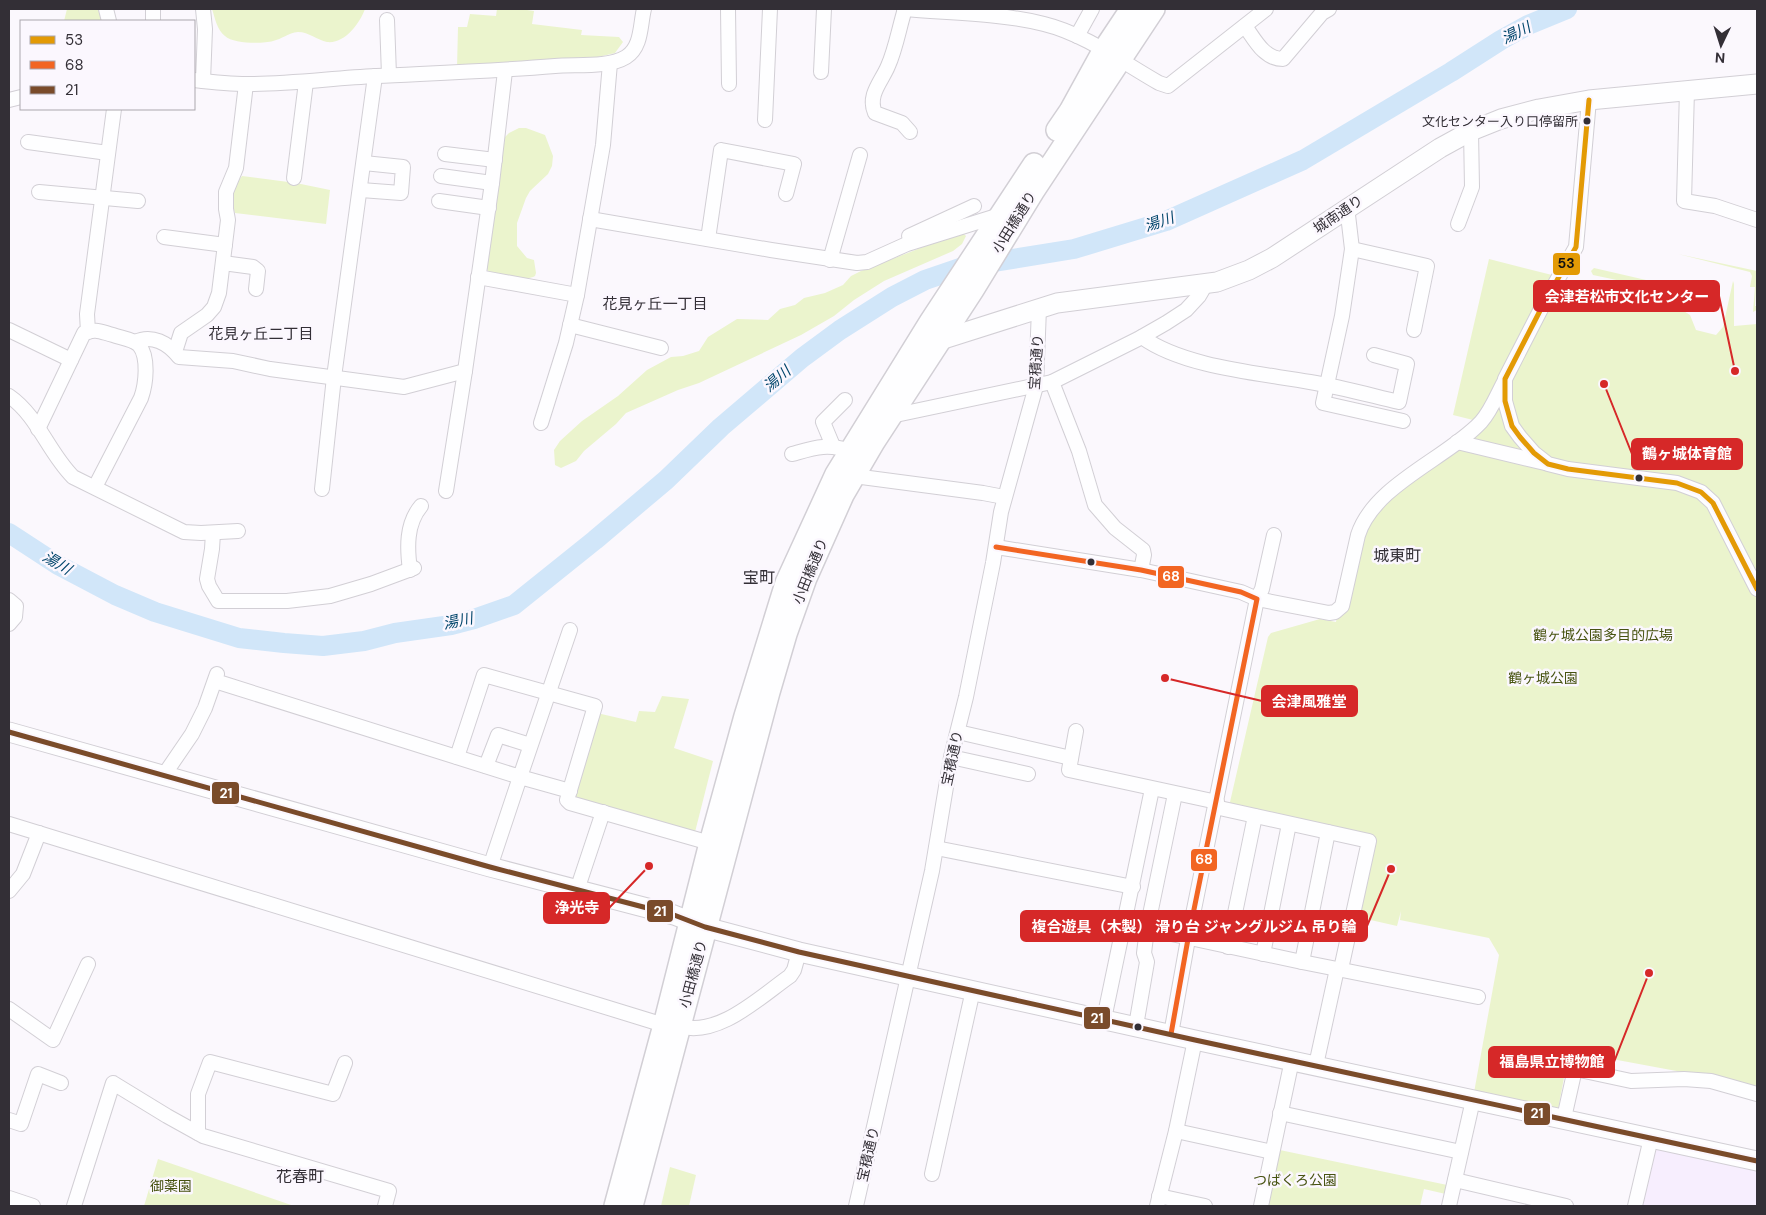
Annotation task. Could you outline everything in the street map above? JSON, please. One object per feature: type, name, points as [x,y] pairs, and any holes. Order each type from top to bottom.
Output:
[{"type":"main road","name":"小田橋通り","points":[[1112,56],[1131,9]]},
{"type":"main road","name":"小田橋通り","points":[[632,1206],[697,924],[786,634],[822,541],[843,495],[891,416],[935,332],[1070,111],[1112,56],[1154,9]]},
{"type":"main road","name":"小田橋通り","points":[[697,924],[710,843],[745,716],[786,583],[836,474],[842,449],[916,346],[954,319],[967,299],[1005,216]]},
{"type":"main road","name":"小田橋通り","points":[[615,1206],[672,1026]]},
{"type":"street","points":[[203,9],[205,29],[198,81],[246,84],[505,71],[558,65],[610,63],[627,56],[634,49],[639,36],[644,9]]},
{"type":"street","points":[[728,9],[729,84]]},
{"type":"street","points":[[764,120],[770,9]]},
{"type":"street","points":[[821,72],[824,9]]},
{"type":"street","points":[[910,132],[902,123],[875,113],[872,103],[876,87],[888,67],[904,9],[1019,14],[1078,36],[1159,83],[1168,86],[1244,26],[1260,11]]},
{"type":"street","points":[[1078,36],[1092,9]]},
{"type":"street","points":[[1244,26],[1266,54],[1275,59],[1283,59],[1322,13],[1328,9]]},
{"type":"street","points":[[322,490],[334,377],[364,163],[382,76],[387,20]]},
{"type":"street","points":[[541,424],[554,386],[577,295],[603,145],[610,63]]},
{"type":"street","points":[[446,491],[489,208],[505,71]]},
{"type":"street","points":[[294,178],[306,82]]},
{"type":"street","points":[[174,352],[181,333],[207,315],[214,307],[219,293],[228,220],[226,192],[236,168],[246,84]]},
{"type":"street","name":"城南通り","points":[[935,332],[986,327],[1039,308],[1083,299],[1206,284],[1236,275],[1258,266],[1440,148],[1471,130],[1501,119],[1539,108],[1589,100],[1757,84]]},
{"type":"street","points":[[1687,90],[1684,201],[1714,206],[1757,220]]},
{"type":"street","points":[[996,547],[1141,570],[1241,592],[1257,599],[1329,613],[1340,609],[1358,535],[1368,513],[1404,481],[1482,421],[1544,303],[1576,247],[1589,100]]},
{"type":"street","points":[[88,332],[86,320],[114,110]]},
{"type":"street","points":[[1458,224],[1472,187],[1471,130]]},
{"type":"street","points":[[28,142],[108,153]]},
{"type":"street","points":[[708,239],[721,150],[794,164],[786,194]]},
{"type":"street","points":[[445,154],[495,160]]},
{"type":"street","points":[[830,260],[860,154]]},
{"type":"street","points":[[360,190],[401,193],[403,167],[364,163]]},
{"type":"street","points":[[441,176],[492,183]]},
{"type":"street","points":[[39,192],[138,201]]},
{"type":"street","points":[[439,200],[489,208]]},
{"type":"street","points":[[860,263],[860,258],[974,206]]},
{"type":"street","points":[[1346,209],[1352,249],[1342,316],[1323,403],[1403,421]]},
{"type":"street","points":[[590,219],[830,260],[860,263],[867,262],[907,244],[1005,216]]},
{"type":"street","points":[[164,237],[225,245]]},
{"type":"street","points":[[1352,249],[1427,266],[1414,330]]},
{"type":"street","points":[[223,263],[253,267],[258,271],[256,289]]},
{"type":"street","points":[[478,277],[577,295]]},
{"type":"street","points":[[891,416],[1052,382],[1142,337],[1186,310],[1199,296],[1206,284]]},
{"type":"street","points":[[967,299],[970,314],[976,323],[986,327]]},
{"type":"street","name":"宝積通り","points":[[856,1206],[909,976],[936,848],[952,757],[996,547],[1004,497],[1036,386],[1039,308]]},
{"type":"street","points":[[570,325],[661,348]]},
{"type":"street","points":[[9,330],[71,360]]},
{"type":"street","points":[[38,429],[84,333],[94,330],[135,342],[139,346],[145,362],[145,386],[141,398],[95,487]]},
{"type":"street","points":[[1142,337],[1156,347],[1207,364],[1327,385],[1399,402],[1407,364],[1374,355]]},
{"type":"street","points":[[135,342],[144,338],[153,340],[171,348],[179,357],[233,361],[270,369],[408,387],[465,372]]},
{"type":"street","points":[[1505,379],[1505,401],[1512,426],[1520,437],[1548,464]]},
{"type":"street","points":[[1052,382],[1079,451],[1095,505],[1115,528],[1143,550],[1141,570]]},
{"type":"street","points":[[9,396],[30,416],[63,466],[73,477],[184,532],[213,533],[238,531]]},
{"type":"street","points":[[842,449],[823,422],[845,400]]},
{"type":"street","points":[[1457,442],[1548,464],[1677,483],[1701,492],[1713,503],[1757,589]]},
{"type":"street","points":[[792,454],[824,446],[842,449]]},
{"type":"street","points":[[854,476],[1004,497]]},
{"type":"street","points":[[213,533],[207,579],[218,601],[287,601],[330,596],[372,584],[412,569],[408,541],[410,524],[414,514],[421,506]]},
{"type":"street","points":[[1171,1034],[1188,939],[1257,599],[1262,589],[1274,535]]},
{"type":"street","points":[[9,600],[16,606],[13,620],[9,624]]},
{"type":"street","points":[[490,867],[570,630]]},
{"type":"street","points":[[457,757],[484,675],[595,706],[567,800],[570,803],[710,843]]},
{"type":"street","points":[[164,775],[192,734],[216,678],[457,757],[570,791]]},
{"type":"street","points":[[1076,731],[1069,770],[1152,788],[1255,816],[1369,841],[1316,1066]]},
{"type":"street","points":[[9,732],[490,867],[674,915],[697,924],[799,952],[1195,1040],[1757,1161]]},
{"type":"street","points":[[958,732],[1071,758]]},
{"type":"street","points":[[486,766],[498,735],[530,745]]},
{"type":"street","points":[[952,757],[1028,774]]},
{"type":"street","points":[[1104,1019],[1133,887],[1152,788]]},
{"type":"street","points":[[1135,1026],[1147,962],[1144,953],[1147,929],[1175,794]]},
{"type":"street","points":[[577,890],[603,812]]},
{"type":"street","points":[[1228,946],[1255,816]]},
{"type":"street","points":[[9,824],[672,1026],[695,1029],[727,1020],[790,976],[794,970],[799,952]]},
{"type":"street","points":[[1263,954],[1290,824]]},
{"type":"street","points":[[1302,962],[1328,832]]},
{"type":"street","points":[[9,891],[23,874],[39,833]]},
{"type":"street","points":[[936,848],[1133,887]]},
{"type":"street","points":[[1125,924],[1188,939],[1478,997]]},
{"type":"street","points":[[9,1010],[53,1040],[88,964]]},
{"type":"street","points":[[932,1174],[973,990]]},
{"type":"street","points":[[1195,1040],[1176,1131],[1158,1201],[1205,1206]]},
{"type":"street","points":[[1260,1206],[1292,1060]]},
{"type":"street","points":[[198,1133],[198,1094],[210,1062],[333,1094],[345,1063]]},
{"type":"street","points":[[1564,1118],[1575,1069],[1631,1081],[1684,1079],[1710,1081],[1757,1094]]},
{"type":"street","points":[[9,1120],[21,1124],[38,1074],[61,1083]]},
{"type":"street","points":[[74,1206],[113,1083],[198,1133],[389,1191],[385,1206]]},
{"type":"street","points":[[1449,1206],[1473,1100]]},
{"type":"street","points":[[1280,1114],[1461,1152]]},
{"type":"street","points":[[1176,1131],[1272,1152]]},
{"type":"street","points":[[1635,1206],[1651,1138]]},
{"type":"street","points":[[1455,1180],[1566,1206]]},
{"type":"street","points":[[9,1198],[33,1206]]},
{"type":"shaded area","points":[[1653,1147],[1757,1169],[1757,1206],[1640,1206]]},
{"type":"green space","points":[[67,9],[98,9],[102,20],[64,20]]},
{"type":"green space","points":[[212,9],[365,9],[351,32],[334,42],[327,42],[306,33],[298,32],[273,41],[256,43],[234,41],[225,36],[218,27]]},
{"type":"green space","points":[[497,9],[526,9],[534,11],[532,24],[582,30],[581,35],[619,37],[623,42],[615,53],[598,57],[457,68],[458,27],[467,27],[470,14],[496,16]]},
{"type":"green space","points":[[519,128],[526,128],[545,135],[553,156],[552,166],[548,174],[530,191],[517,223],[517,246],[527,258],[534,260],[536,273],[531,278],[519,279],[494,275],[489,272],[486,265],[505,137]]},
{"type":"green space","points":[[242,176],[296,183],[330,190],[326,224],[235,213],[232,193]]},
{"type":"green space","points":[[962,232],[966,236],[962,244],[953,251],[884,281],[854,300],[834,316],[801,335],[699,383],[678,390],[626,413],[584,451],[576,461],[561,468],[555,465],[554,450],[560,441],[582,421],[618,396],[647,370],[671,357],[683,356],[699,351],[708,337],[737,319],[768,320],[780,309],[795,305],[804,298],[825,293],[843,285],[851,276],[861,271]]},
{"type":"green space","points":[[1678,254],[1757,271],[1755,306],[1757,306],[1757,310],[1753,312],[1755,287],[1750,287],[1752,276],[1750,272]]},
{"type":"green space","name":"鶴ヶ城公園","points":[[1489,259],[1552,275],[1571,282],[1679,308],[1690,315],[1696,330],[1716,335],[1723,327],[1733,281],[1734,326],[1757,324],[1757,1086],[1569,1051],[1557,1115],[1473,1098],[1499,955],[1489,938],[1400,920],[1401,911],[1397,926],[1353,916],[1370,838],[1233,809],[1230,802],[1268,637],[1271,633],[1320,619],[1336,622],[1341,590],[1359,522],[1477,421],[1453,415]]},
{"type":"green space","points":[[1594,268],[1646,280],[1649,284],[1645,286],[1593,275],[1591,271]]},
{"type":"green space","points":[[662,696],[689,699],[674,748],[713,761],[694,836],[571,799],[597,713],[636,722],[639,711],[655,712]]},
{"type":"green space","name":"つばくろ公園","points":[[1275,1149],[1452,1186],[1450,1195],[1424,1189],[1420,1206],[1262,1206]]},
{"type":"green space","name":"御薬園","points":[[158,1159],[294,1206],[144,1206]]},
{"type":"green space","points":[[670,1167],[696,1175],[689,1206],[661,1206]]},
{"type":"waterway","name":"湯川","points":[[9,533],[58,565],[115,595],[155,612],[239,638],[323,646],[364,641],[395,633],[451,625],[474,619],[514,605],[666,480],[721,427],[802,358],[840,330],[892,297],[925,280],[963,267],[1074,249],[1166,221],[1303,160],[1501,40],[1528,25],[1567,9]]},
{"type":"transit line","name":"53","points":[[1589,100],[1576,247],[1544,303],[1505,379],[1505,401],[1512,426],[1534,453],[1548,464],[1568,469],[1677,483],[1701,492],[1713,503],[1757,589]]},
{"type":"transit line","name":"68","points":[[996,547],[1141,570],[1241,592],[1257,599],[1188,939],[1171,1034]]},
{"type":"transit line","name":"21","points":[[9,732],[490,867],[674,915],[705,927],[799,952],[1195,1040],[1757,1161]]},
{"type":"place","name":"文化センター入り口停留所","points":[[1587,121]]},
{"type":"place","name":"会津若松市文化センター","points":[[1735,371]]},
{"type":"place","name":"鶴ヶ城体育館","points":[[1604,384]]},
{"type":"place","name":"会津風雅堂","points":[[1165,678]]},
{"type":"place","name":"浄光寺","points":[[649,866]]},
{"type":"place","name":"複合遊具（木製） 滑り台 ジャングルジム 吊り輪","points":[[1391,869]]},
{"type":"place","name":"福島県立博物館","points":[[1649,973]]},
{"type":"district","name":"花見ヶ丘一丁目","points":[[655,304]]},
{"type":"district","name":"花見ヶ丘二丁目","points":[[261,334]]},
{"type":"district","name":"城東町","points":[[1397,555]]},
{"type":"district","name":"宝町","points":[[759,577]]},
{"type":"district","name":"花春町","points":[[300,1176]]},
{"type":"park label","name":"鶴ヶ城公園多目的広場","points":[[1603,635]]}]
